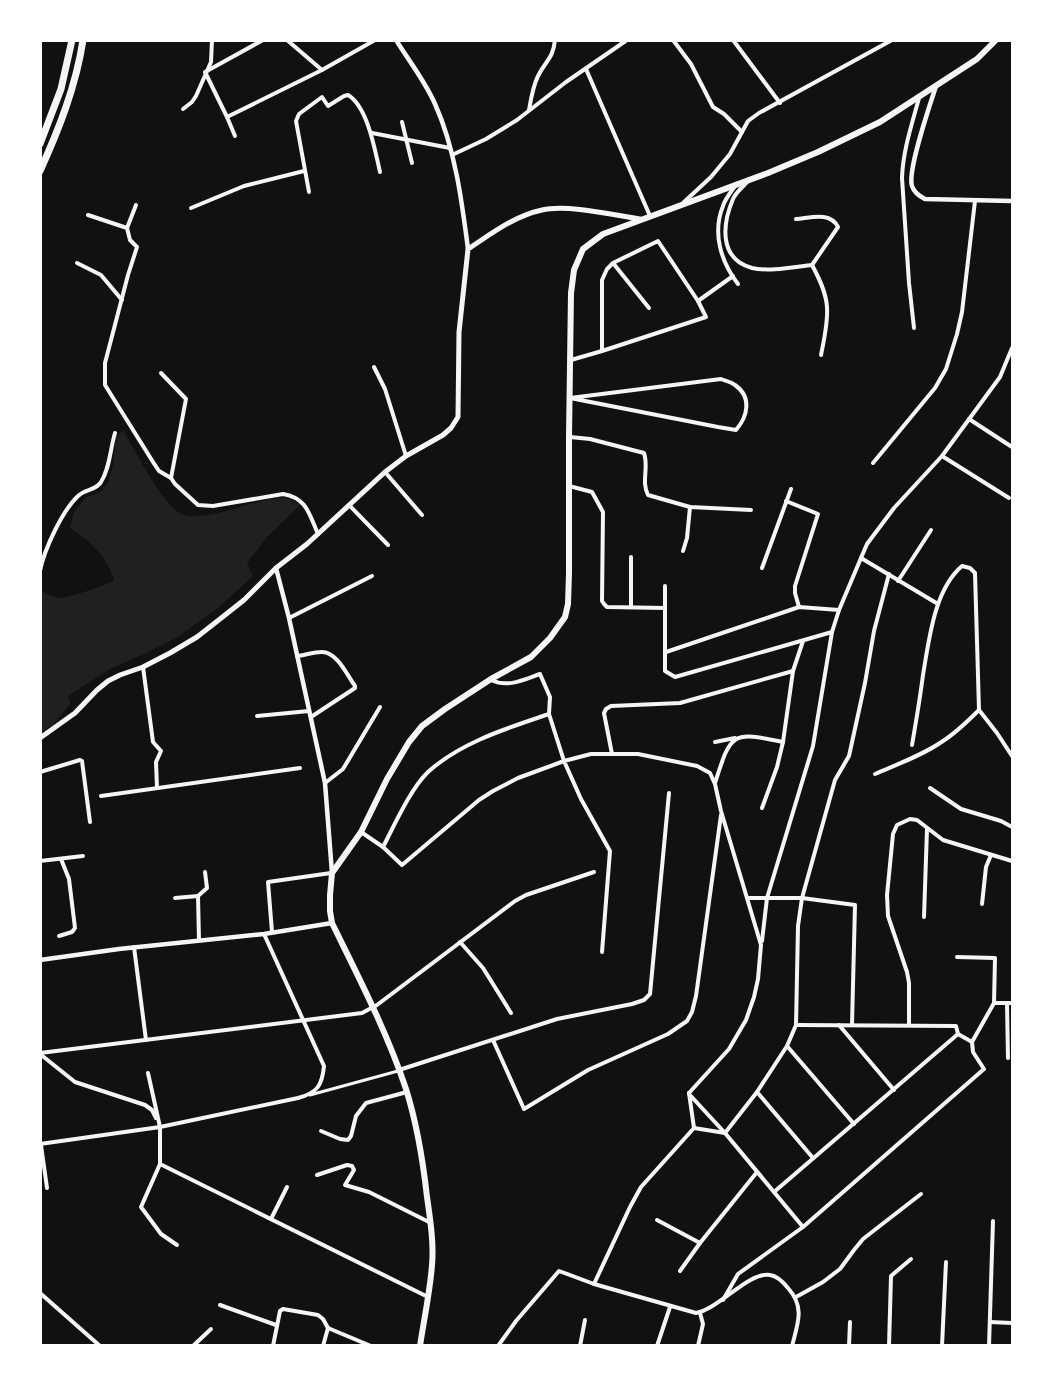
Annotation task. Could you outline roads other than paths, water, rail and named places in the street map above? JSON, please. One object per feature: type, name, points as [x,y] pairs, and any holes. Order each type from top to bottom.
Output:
[{"type":"highway","points":[[40,144],[61,88],[72,40]]},
{"type":"highway","points":[[40,171],[71,92],[83,40]]},
{"type":"main road","points":[[420,1346],[433,1263],[424,1171],[415,1124],[399,1070],[373,1008],[332,923],[330,895],[332,873],[361,832],[387,779],[409,742],[422,726],[491,679],[531,657],[550,638],[565,617],[569,594],[571,293],[574,270],[583,249],[603,234],[749,180],[818,152],[880,122],[977,59],[996,40]]},
{"type":"main road","points":[[41,738],[75,713],[102,685],[120,675],[143,668],[188,642],[220,619],[244,600],[276,568],[307,544],[385,472],[451,428],[458,417],[459,332],[468,249],[505,225],[544,209],[586,211],[640,219]]},
{"type":"street","points":[[183,109],[196,96],[211,62],[212,40]]},
{"type":"street","points":[[206,72],[263,40]]},
{"type":"street","points":[[287,40],[322,70]]},
{"type":"street","points":[[227,117],[322,70],[375,40]]},
{"type":"street","points":[[396,40],[431,94],[436,106],[452,155],[462,203],[468,249]]},
{"type":"street","points":[[529,110],[534,84],[554,53],[555,40]]},
{"type":"street","points":[[452,155],[486,139],[517,120],[627,40]]},
{"type":"street","points":[[673,40],[692,64],[713,107],[724,114],[742,132]]},
{"type":"street","points":[[733,40],[780,103]]},
{"type":"street","points":[[682,205],[730,154],[748,121],[892,40]]},
{"type":"street","points":[[586,69],[650,217]]},
{"type":"street","points":[[206,72],[235,136]]},
{"type":"street","points":[[936,86],[912,175],[912,186],[916,194],[926,199],[1012,201]]},
{"type":"street","points":[[309,192],[296,121],[299,114],[322,97],[328,106],[348,95],[356,101],[372,133],[380,172]]},
{"type":"street","points":[[914,328],[902,178],[906,144],[920,97]]},
{"type":"street","points":[[402,122],[412,163]]},
{"type":"street","points":[[372,133],[450,148]]},
{"type":"street","points":[[191,208],[244,186],[304,171]]},
{"type":"street","points":[[749,180],[734,197],[724,226],[730,254],[739,263],[762,270],[812,265],[838,227],[836,222],[824,216],[796,219]]},
{"type":"street","points":[[735,185],[723,204],[718,220],[718,235],[721,252],[738,284]]},
{"type":"street","points":[[873,463],[935,388],[946,369],[962,312],[975,201]]},
{"type":"street","points":[[136,205],[127,228],[130,240],[137,247],[105,363],[105,385],[159,471],[171,478],[198,505],[213,506],[247,499],[293,496],[304,504],[318,534]]},
{"type":"street","points":[[88,215],[127,228]]},
{"type":"street","points":[[571,360],[602,351],[706,317],[658,241],[613,263],[607,269],[602,280],[602,351]]},
{"type":"street","points":[[77,263],[101,275],[122,300]]},
{"type":"street","points":[[613,263],[649,308]]},
{"type":"street","points":[[812,265],[827,307],[821,355]]},
{"type":"street","points":[[698,301],[733,276]]},
{"type":"street","points":[[689,1093],[729,1049],[746,1020],[754,998],[767,898],[813,746],[832,632],[867,544],[894,508],[942,456],[1000,377],[1012,348]]},
{"type":"street","points":[[374,367],[385,389],[406,456]]},
{"type":"street","points":[[161,373],[186,399],[171,478]]},
{"type":"street","points":[[721,379],[734,384],[743,393],[747,409],[744,420],[736,430],[570,398],[721,379]]},
{"type":"street","points":[[969,419],[1012,447]]},
{"type":"street","points":[[40,571],[52,538],[69,507],[85,490],[96,488],[101,483],[109,462],[115,433]]},
{"type":"street","points":[[569,437],[590,439],[644,453],[646,458],[644,486],[648,495],[690,507],[751,510]]},
{"type":"street","points":[[942,456],[1009,498]]},
{"type":"street","points":[[385,472],[422,515]]},
{"type":"street","points":[[568,486],[592,492],[603,512],[602,601],[604,604],[665,608]]},
{"type":"street","points":[[762,568],[790,489]]},
{"type":"street","points":[[786,501],[818,514],[795,586],[799,608]]},
{"type":"street","points":[[349,505],[388,545]]},
{"type":"street","points":[[683,551],[687,538],[690,507]]},
{"type":"street","points":[[898,581],[931,530]]},
{"type":"street","points":[[632,557],[632,606]]},
{"type":"street","points":[[861,558],[938,604]]},
{"type":"street","points":[[912,745],[930,630],[938,604],[953,574],[962,566],[970,568],[975,573],[979,710],[998,733],[1012,756]]},
{"type":"street","points":[[272,932],[268,882],[332,873],[325,783],[276,568]]},
{"type":"street","points":[[725,1133],[757,1092],[787,1046],[796,1025],[798,926],[801,898],[835,780],[849,756],[874,631],[889,574]]},
{"type":"street","points":[[289,618],[372,576]]},
{"type":"street","points":[[665,586],[665,671],[675,677],[832,632]]},
{"type":"street","points":[[666,652],[799,608],[840,610]]},
{"type":"street","points":[[762,808],[783,742],[793,671],[803,641]]},
{"type":"street","points":[[257,716],[310,714],[355,688],[335,658],[329,653],[297,656]]},
{"type":"street","points":[[143,668],[153,741],[161,751],[156,762],[157,788]]},
{"type":"street","points":[[612,754],[604,713],[611,706],[680,703],[793,671]]},
{"type":"street","points":[[491,679],[500,684],[509,684],[540,674],[550,697],[549,714],[564,761],[581,799],[610,851],[602,952]]},
{"type":"street","points":[[325,783],[343,769],[380,707]]},
{"type":"street","points":[[875,774],[943,741],[979,710]]},
{"type":"street","points":[[382,847],[427,773],[460,749],[549,714]]},
{"type":"street","points":[[715,742],[753,736],[783,742]]},
{"type":"street","points":[[715,784],[728,746],[736,738]]},
{"type":"street","points":[[361,832],[402,865],[479,800],[493,791],[518,778],[564,761],[591,754],[638,754],[697,766],[710,774],[715,784],[761,945]]},
{"type":"street","points":[[40,772],[82,761],[90,822]]},
{"type":"street","points":[[101,796],[300,768]]},
{"type":"street","points":[[930,788],[961,809],[1001,821],[1012,827]]},
{"type":"street","points":[[47,1188],[41,1144],[160,1127],[310,1095],[399,1070],[557,1019],[644,1000],[650,994],[669,793]]},
{"type":"street","points":[[493,1040],[524,1109],[588,1070],[669,1034],[687,1021],[696,996],[721,811]]},
{"type":"street","points":[[909,1025],[907,972],[888,916],[887,895],[892,834],[897,825],[910,819],[918,820],[943,840],[1012,861]]},
{"type":"street","points":[[924,917],[927,829]]},
{"type":"street","points":[[982,904],[986,867],[991,855]]},
{"type":"street","points":[[40,861],[83,856]]},
{"type":"street","points":[[59,936],[72,932],[75,928],[69,879],[61,859]]},
{"type":"street","points":[[175,898],[198,896],[207,888],[205,872]]},
{"type":"street","points":[[40,1053],[362,1013],[373,1008],[515,901],[526,895],[594,872]]},
{"type":"street","points":[[198,896],[199,940]]},
{"type":"street","points":[[748,898],[801,898],[855,905],[852,1025]]},
{"type":"street","points":[[40,960],[134,947],[264,934],[332,923]]},
{"type":"street","points":[[264,934],[324,1066],[323,1078],[310,1095]]},
{"type":"street","points":[[460,942],[483,968],[511,1013]]},
{"type":"street","points":[[134,947],[146,1040]]},
{"type":"street","points":[[723,1300],[738,1274],[803,1227],[984,1069],[973,1052],[972,1042],[994,1003],[995,957],[957,957]]},
{"type":"street","points":[[1007,1002],[1008,1058]]},
{"type":"street","points":[[994,1003],[1012,1003]]},
{"type":"street","points":[[796,1025],[956,1026],[958,1034],[972,1042]]},
{"type":"street","points":[[838,1025],[894,1090]]},
{"type":"street","points":[[774,1192],[958,1034]]},
{"type":"street","points":[[787,1046],[854,1124]]},
{"type":"street","points":[[40,1053],[75,1082],[145,1105],[152,1110],[160,1127]]},
{"type":"street","points":[[148,1073],[160,1127],[160,1164],[141,1207],[161,1234],[177,1245]]},
{"type":"street","points":[[321,1131],[348,1140],[356,1116],[366,1103],[407,1092]]},
{"type":"street","points":[[757,1092],[813,1158]]},
{"type":"street","points":[[689,1093],[694,1128]]},
{"type":"street","points":[[689,1093],[803,1227]]},
{"type":"street","points":[[694,1128],[725,1133]]},
{"type":"street","points":[[594,1284],[641,1187],[694,1128]]},
{"type":"street","points":[[160,1164],[428,1297]]},
{"type":"street","points":[[317,1175],[347,1165],[352,1166],[354,1170],[345,1185],[369,1192],[430,1223]]},
{"type":"street","points":[[680,1271],[757,1172]]},
{"type":"street","points":[[271,1219],[287,1187]]},
{"type":"street","points":[[796,1297],[823,1282],[840,1269],[863,1239],[921,1194]]},
{"type":"street","points":[[657,1220],[700,1244]]},
{"type":"street","points":[[989,1346],[993,1221]]},
{"type":"street","points":[[889,1346],[891,1276],[911,1259]]},
{"type":"street","points":[[942,1346],[946,1262]]},
{"type":"street","points":[[498,1346],[516,1321],[559,1271],[594,1284],[696,1313],[723,1300],[753,1278],[768,1274],[780,1280],[796,1297],[799,1307],[792,1346]]},
{"type":"street","points":[[40,1293],[99,1342],[100,1346]]},
{"type":"street","points":[[220,1305],[276,1325]]},
{"type":"street","points":[[657,1346],[670,1307]]},
{"type":"street","points":[[273,1346],[276,1325],[280,1311],[283,1309],[318,1315],[328,1328],[371,1346]]},
{"type":"street","points":[[698,1346],[703,1324],[700,1312]]},
{"type":"street","points":[[580,1346],[585,1320]]},
{"type":"street","points":[[849,1346],[850,1322]]},
{"type":"street","points":[[990,1322],[1012,1323]]},
{"type":"street","points":[[323,1346],[328,1328]]},
{"type":"street","points":[[194,1346],[211,1329]]}]
